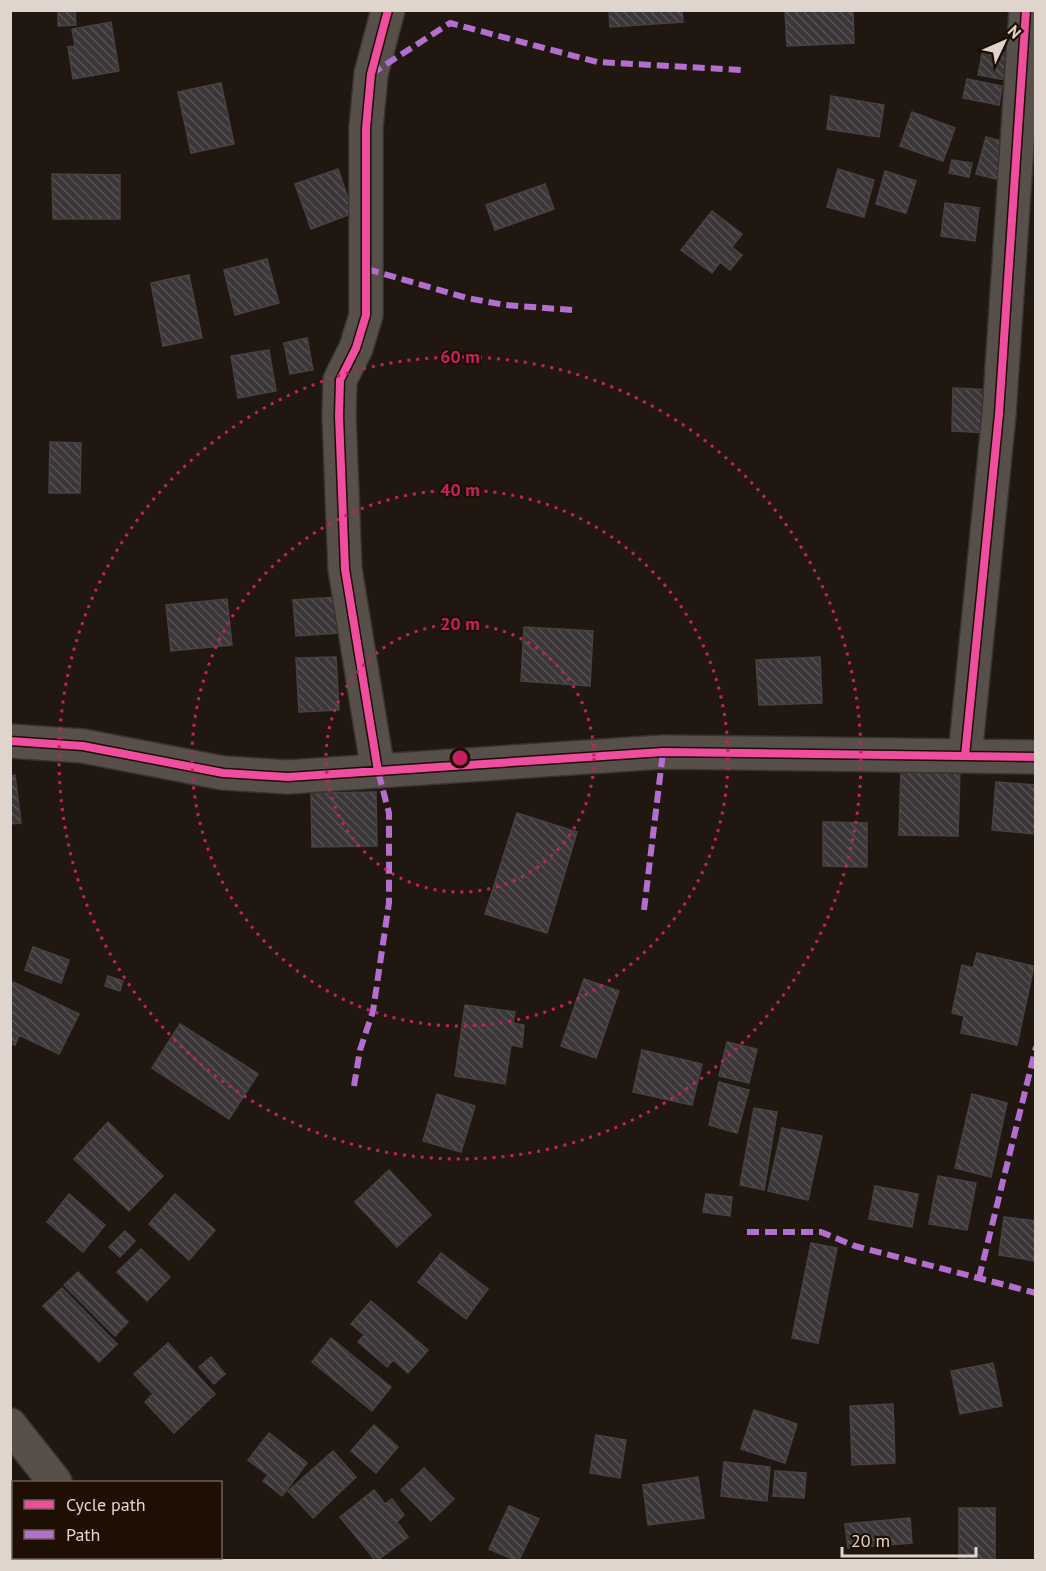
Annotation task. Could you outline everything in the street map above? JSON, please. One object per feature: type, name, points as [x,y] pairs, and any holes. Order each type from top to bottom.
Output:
[{"type":"street","points":[[378,771],[345,569],[339,416],[340,380],[356,348],[366,315],[366,128],[371,74],[388,10]]},
{"type":"street","points":[[965,756],[999,414],[1026,10]]},
{"type":"street","points":[[10,741],[83,746],[223,773],[288,777],[663,752],[1035,757]]},
{"type":"street","points":[[10,1425],[54,1481]]},
{"type":"building","points":[[609,10],[682,10],[683,22],[610,27]]},
{"type":"building","points":[[785,10],[853,10],[854,43],[787,46]]},
{"type":"building","points":[[58,11],[75,11],[76,25],[58,26]]},
{"type":"building","points":[[111,22],[119,71],[73,79],[68,47],[75,46],[72,29]]},
{"type":"building","points":[[983,49],[1010,54],[1005,80],[978,75]]},
{"type":"building","points":[[967,79],[1002,86],[999,105],[963,98]]},
{"type":"building","points":[[221,83],[234,144],[191,153],[178,92]]},
{"type":"building","points":[[831,96],[884,105],[879,137],[827,129]]},
{"type":"building","points":[[912,112],[955,128],[943,161],[900,146]]},
{"type":"building","points":[[986,137],[1013,144],[1004,181],[976,174]]},
{"type":"building","points":[[952,160],[972,163],[969,177],[949,173]]},
{"type":"building","points":[[338,169],[353,213],[311,229],[295,184]]},
{"type":"building","points":[[838,169],[874,180],[864,217],[827,207]]},
{"type":"building","points":[[885,171],[916,181],[906,213],[876,204]]},
{"type":"building","points":[[52,174],[120,175],[120,219],[53,219]]},
{"type":"building","points":[[545,184],[554,209],[495,230],[486,205]]},
{"type":"building","points":[[945,203],[979,208],[975,241],[941,236]]},
{"type":"building","points":[[712,211],[742,234],[732,247],[742,255],[730,270],[720,262],[712,273],[681,250]]},
{"type":"building","points":[[267,259],[279,303],[235,315],[224,270]]},
{"type":"building","points":[[189,275],[202,338],[163,346],[151,283]]},
{"type":"building","points":[[307,338],[313,370],[290,374],[284,343]]},
{"type":"building","points":[[269,350],[276,391],[238,398],[231,356]]},
{"type":"building","points":[[953,388],[993,390],[992,433],[952,431]]},
{"type":"building","points":[[50,442],[81,443],[80,493],[49,493]]},
{"type":"building","points":[[337,597],[339,633],[296,636],[293,600]]},
{"type":"building","points":[[227,599],[232,645],[171,651],[166,605]]},
{"type":"building","points":[[524,627],[593,631],[590,686],[521,681]]},
{"type":"building","points":[[336,657],[339,710],[299,712],[296,658]]},
{"type":"building","points":[[820,657],[822,703],[759,705],[756,660]]},
{"type":"building","points":[[901,768],[960,770],[958,836],[899,835]]},
{"type":"building","points":[[15,775],[21,823],[10,824],[10,776]]},
{"type":"building","points":[[996,782],[1036,785],[1036,834],[992,830]]},
{"type":"building","points":[[376,792],[377,846],[312,847],[311,793]]},
{"type":"building","points":[[517,813],[577,832],[547,933],[485,914]]},
{"type":"building","points":[[823,822],[867,823],[867,867],[823,866]]},
{"type":"building","points":[[33,947],[69,960],[61,983],[25,970]]},
{"type":"building","points":[[977,953],[1034,966],[1017,1045],[961,1033],[964,1016],[952,1013],[962,965],[973,968]]},
{"type":"building","points":[[108,976],[123,981],[120,991],[105,986]]},
{"type":"building","points":[[584,979],[619,991],[596,1058],[561,1046]]},
{"type":"building","points":[[13,982],[79,1014],[59,1054],[19,1035],[15,1045],[10,1043],[10,988]]},
{"type":"building","points":[[465,1005],[515,1012],[513,1023],[524,1025],[522,1047],[511,1045],[505,1084],[455,1076]]},
{"type":"building","points":[[180,1024],[258,1074],[229,1119],[152,1068]]},
{"type":"building","points":[[727,1042],[757,1049],[749,1083],[719,1076]]},
{"type":"building","points":[[642,1050],[702,1064],[692,1105],[633,1092]]},
{"type":"building","points":[[719,1082],[749,1090],[737,1133],[709,1125]]},
{"type":"building","points":[[437,1094],[475,1106],[461,1152],[423,1141]]},
{"type":"building","points":[[972,1094],[1007,1103],[991,1177],[955,1168]]},
{"type":"building","points":[[754,1108],[777,1112],[764,1190],[740,1185]]},
{"type":"building","points":[[108,1122],[163,1176],[129,1211],[74,1159]]},
{"type":"building","points":[[782,1128],[822,1136],[808,1200],[768,1191]]},
{"type":"building","points":[[389,1170],[431,1215],[397,1247],[355,1202]]},
{"type":"building","points":[[938,1176],[976,1183],[967,1230],[929,1224]]},
{"type":"building","points":[[875,1186],[918,1194],[912,1227],[869,1219]]},
{"type":"building","points":[[69,1194],[105,1225],[83,1252],[47,1222]]},
{"type":"building","points":[[175,1194],[215,1230],[189,1260],[149,1224]]},
{"type":"building","points":[[706,1194],[732,1197],[730,1216],[703,1212]]},
{"type":"building","points":[[1004,1217],[1036,1221],[1036,1261],[999,1255]]},
{"type":"building","points":[[125,1231],[135,1241],[120,1257],[109,1247]]},
{"type":"building","points":[[811,1243],[837,1248],[818,1343],[792,1338]]},
{"type":"building","points":[[141,1249],[170,1277],[147,1301],[117,1272]]},
{"type":"building","points":[[441,1253],[488,1289],[466,1319],[418,1282]]},
{"type":"building","points":[[78,1272],[128,1322],[115,1336],[64,1285]]},
{"type":"building","points":[[62,1288],[117,1344],[99,1362],[43,1306]]},
{"type":"building","points":[[371,1301],[428,1350],[408,1373],[393,1360],[387,1367],[358,1342],[364,1335],[351,1324]]},
{"type":"building","points":[[331,1338],[391,1387],[372,1411],[312,1362]]},
{"type":"building","points":[[168,1343],[215,1394],[174,1433],[145,1402],[153,1394],[134,1374]]},
{"type":"building","points":[[211,1357],[225,1374],[214,1384],[199,1367]]},
{"type":"building","points":[[993,1363],[1002,1406],[960,1414],[951,1371]]},
{"type":"building","points":[[893,1404],[895,1463],[852,1465],[850,1406]]},
{"type":"building","points":[[754,1410],[797,1424],[785,1463],[741,1449]]},
{"type":"building","points":[[374,1425],[398,1447],[376,1473],[351,1451]]},
{"type":"building","points":[[269,1433],[307,1463],[282,1496],[263,1481],[268,1475],[248,1460]]},
{"type":"building","points":[[596,1435],[626,1440],[620,1478],[590,1473]]},
{"type":"building","points":[[333,1451],[356,1477],[313,1518],[288,1491]]},
{"type":"building","points":[[724,1462],[770,1467],[767,1501],[721,1496]]},
{"type":"building","points":[[424,1468],[454,1499],[431,1521],[401,1490]]},
{"type":"building","points":[[775,1471],[806,1473],[804,1498],[773,1496]]},
{"type":"building","points":[[698,1477],[704,1518],[648,1525],[643,1485]]},
{"type":"building","points":[[374,1490],[385,1504],[392,1499],[404,1515],[397,1522],[408,1537],[378,1560],[375,1560],[340,1517]]},
{"type":"building","points":[[509,1506],[539,1519],[519,1560],[489,1549]]},
{"type":"building","points":[[959,1508],[995,1508],[995,1559],[959,1559]]},
{"type":"building","points":[[910,1518],[912,1543],[848,1548],[845,1524]]},
{"type":"marked path","points":[[371,74],[450,23],[597,62],[741,70]]},
{"type":"marked path","points":[[367,269],[467,298],[505,305],[572,310]]},
{"type":"marked path","points":[[644,910],[663,752]]},
{"type":"marked path","points":[[354,1086],[360,1050],[373,1011],[389,903],[389,813],[378,771]]},
{"type":"marked path","points":[[979,1278],[1036,1047]]},
{"type":"marked path","points":[[747,1232],[821,1232],[855,1246],[1036,1293]]},
{"type":"cycle path","points":[[378,771],[345,569],[339,416],[340,380],[356,348],[366,315],[366,128],[371,74],[388,10]]},
{"type":"cycle path","points":[[965,756],[999,414],[1026,10]]},
{"type":"cycle path","points":[[10,741],[83,746],[223,773],[288,777],[663,752],[1036,757]]}]
